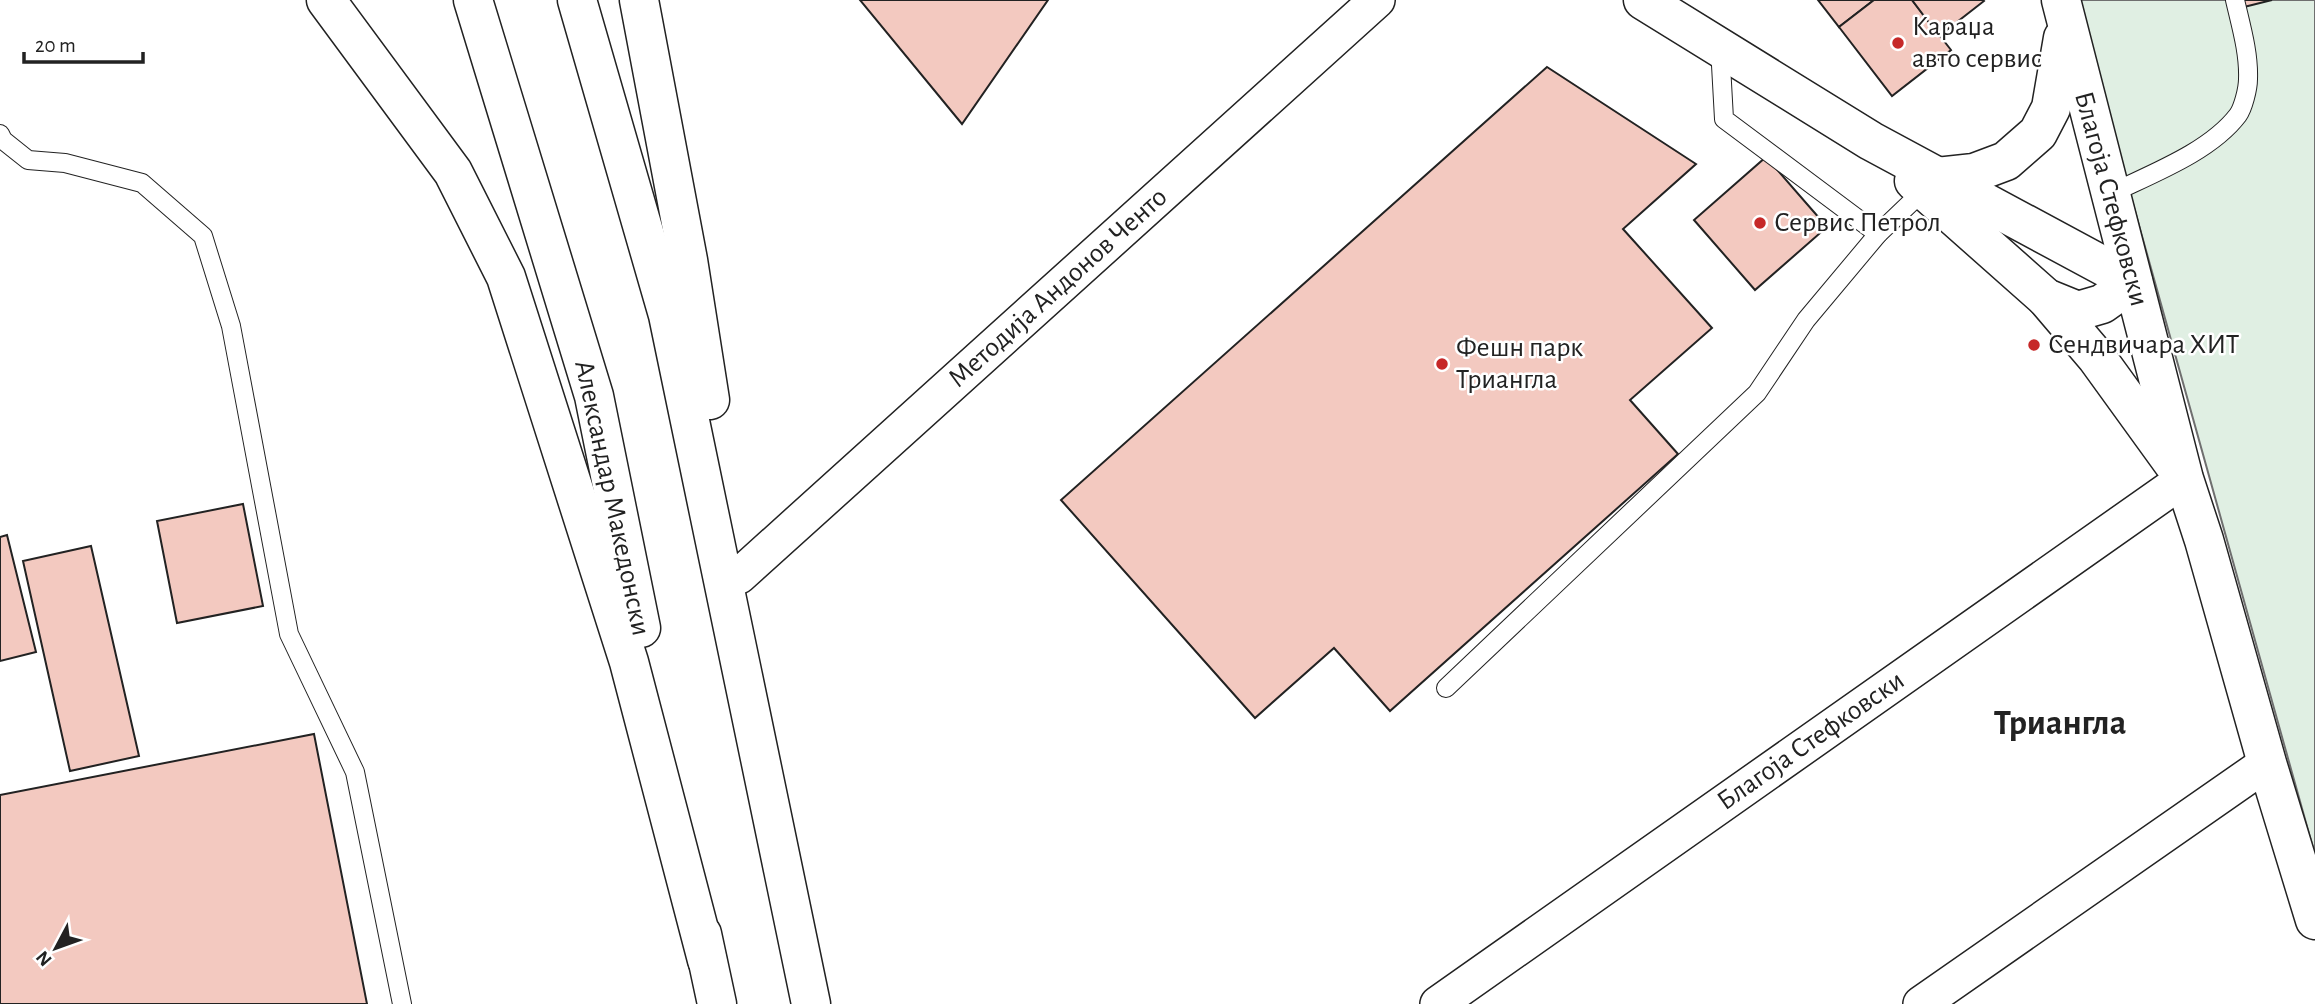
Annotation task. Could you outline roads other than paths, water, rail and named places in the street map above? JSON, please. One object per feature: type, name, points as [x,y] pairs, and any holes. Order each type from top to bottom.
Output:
[{"type":"street","points":[[326,0],[453,172],[506,277],[629,662],[707,960]]},
{"type":"street","name":"Александар Македонски","points":[[473,0],[594,396],[717,1004]]},
{"type":"street","points":[[577,0],[668,315],[811,1004]]},
{"type":"street","points":[[639,0],[688,260],[793,917]]},
{"type":"street","name":"Методија Андонов Ченто","points":[[739,576],[1377,0]]},
{"type":"street","points":[[1653,3],[1871,141],[1931,183],[2133,282],[2102,304],[2078,311],[2046,298]]},
{"type":"street","points":[[1931,183],[1974,173],[2006,161],[2038,132],[2052,108],[2063,11]]},
{"type":"street","name":"Благоја Стефковски","points":[[2063,11],[2185,479],[2315,920]]},
{"type":"street","points":[[1931,183],[2046,298],[2097,358],[2185,479]]},
{"type":"street","name":"Благоја Стефковски","points":[[1438,1004],[2185,479]]},
{"type":"street","points":[[1921,1004],[2267,763]]},
{"type":"lane","points":[[2110,194],[2184,158],[2218,135],[2239,114],[2248,81],[2244,38],[2235,0]]},
{"type":"lane","points":[[1720,47],[1724,120],[1878,234]]},
{"type":"lane","points":[[0,134],[3,140],[28,160],[65,163],[142,183],[203,236],[231,326],[289,634],[355,772],[402,1004]]},
{"type":"lane","points":[[1446,688],[1757,393],[1805,320],[1878,234],[1931,183]]},
{"type":"place","name":"Караџа авто сервис","points":[[1898,43]]},
{"type":"place","name":"Сервис Петрол","points":[[1760,223]]},
{"type":"place","name":"Сендвичара ХИТ","points":[[2034,345]]},
{"type":"place","name":"Фешн парк Триангла","points":[[1442,364]]},
{"type":"district","name":"Триангла","points":[[2060,723]]}]
